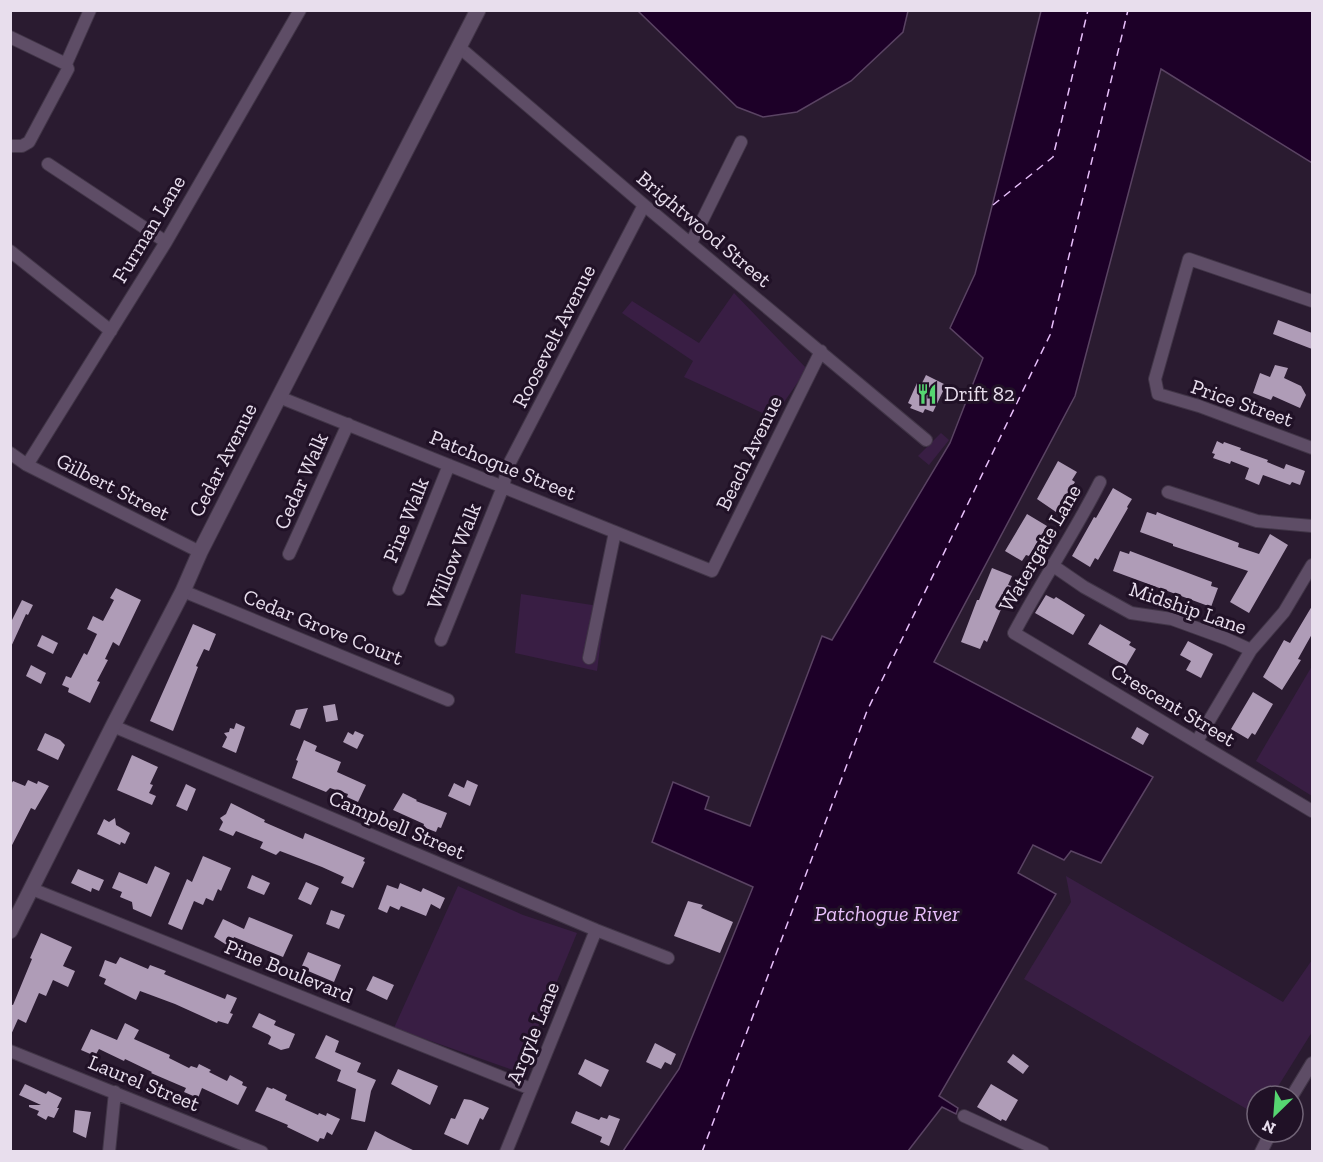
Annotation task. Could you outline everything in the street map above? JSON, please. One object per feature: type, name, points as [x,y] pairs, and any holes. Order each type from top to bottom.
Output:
[{"type":"street","points":[[10,146],[22,146],[29,142],[68,69],[66,64],[90,10]]},
{"type":"street","name":"Furman Lane","points":[[27,465],[166,242],[300,10]]},
{"type":"street","name":"Cedar Avenue","points":[[10,931],[183,591],[200,552],[478,10]]},
{"type":"street","points":[[10,38],[66,64]]},
{"type":"street","name":"Brightwood Street","points":[[459,46],[644,205],[926,440]]},
{"type":"street","points":[[691,243],[741,142]]},
{"type":"street","points":[[48,164],[166,242]]},
{"type":"street","name":"Roosevelt Avenue","points":[[503,487],[508,466],[644,205]]},
{"type":"street","points":[[10,251],[111,331]]},
{"type":"street","name":"Price Street","points":[[1312,301],[1189,259],[1155,379],[1158,394],[1199,406],[1312,448]]},
{"type":"street","name":"Beach Avenue","points":[[712,571],[821,351]]},
{"type":"street","name":"Patchogue Street","points":[[279,397],[712,571]]},
{"type":"street","name":"Cedar Walk","points":[[289,554],[348,424]]},
{"type":"street","name":"Gilbert Street","points":[[10,453],[27,465],[200,552]]},
{"type":"street","name":"Pine Walk","points":[[399,589],[449,465]]},
{"type":"street","name":"Watergate Lane","points":[[1014,633],[1084,514],[1100,482]]},
{"type":"street","name":"Willow Walk","points":[[441,640],[503,487]]},
{"type":"street","points":[[1168,492],[1257,521],[1312,526]]},
{"type":"street","points":[[589,658],[615,532]]},
{"type":"street","points":[[1197,741],[1251,650],[1284,612],[1312,564]]},
{"type":"street","name":"Midship Lane","points":[[1052,565],[1084,587],[1131,613],[1172,619],[1251,650]]},
{"type":"street","name":"Cedar Grove Court","points":[[183,591],[448,700]]},
{"type":"street","name":"Crescent Street","points":[[1014,633],[1312,811]]},
{"type":"street","name":"Campbell Street","points":[[113,726],[596,930],[668,958]]},
{"type":"street","name":"Pine Boulevard","points":[[32,889],[531,1089]]},
{"type":"street","name":"Argyle Lane","points":[[506,1152],[596,930]]},
{"type":"street","name":"Laurel Street","points":[[10,1051],[262,1152]]},
{"type":"street","points":[[1299,1084],[1312,1063]]},
{"type":"street","points":[[110,1152],[115,1092]]},
{"type":"street","points":[[964,1116],[1043,1152]]},
{"type":"shaded area","points":[[734,293],[807,369],[773,418],[684,377],[693,361],[622,313],[632,301],[699,343]]},
{"type":"shaded area","points":[[941,433],[949,440],[929,465],[918,456]]},
{"type":"shaded area","points":[[521,594],[605,607],[597,671],[515,653]]},
{"type":"shaded area","points":[[1312,666],[1312,796],[1256,761]]},
{"type":"shaded area","points":[[1066,876],[1283,1002],[1312,960],[1312,1032],[1280,1084],[1245,1084],[1245,1108],[1024,979],[1071,902]]},
{"type":"shaded area","points":[[458,886],[523,915],[577,933],[521,1068],[516,1071],[394,1028]]},
{"type":"water","points":[[638,11],[908,11],[903,32],[851,81],[797,112],[763,117],[737,107]]},
{"type":"water","name":"Patchogue River","points":[[1041,11],[1312,11],[1312,163],[1161,69],[1075,396],[934,662],[1153,777],[1101,863],[1071,851],[1064,860],[1033,845],[1018,873],[1056,894],[939,1096],[958,1108],[956,1114],[942,1107],[908,1151],[623,1151],[679,1069],[753,887],[652,842],[673,782],[709,797],[705,809],[750,826],[822,636],[832,640],[950,443],[983,358],[950,328],[975,274]]},
{"type":"building","points":[[1278,320],[1312,333],[1312,349],[1273,334]]},
{"type":"building","points":[[1275,365],[1288,368],[1284,378],[1301,386],[1306,395],[1300,408],[1273,396],[1271,400],[1253,393],[1260,373],[1270,377]]},
{"type":"building","name":"Drift 82","points":[[926,375],[946,385],[933,412],[925,409],[923,413],[910,408],[912,405],[908,403],[917,383],[921,385]]},
{"type":"building","points":[[1217,441],[1241,448],[1240,450],[1268,460],[1267,462],[1284,469],[1286,464],[1305,471],[1300,485],[1292,482],[1290,485],[1263,475],[1259,485],[1245,479],[1249,468],[1231,461],[1230,464],[1213,458],[1215,454],[1212,453]]},
{"type":"building","points":[[1058,461],[1077,472],[1072,480],[1075,482],[1056,512],[1037,499]]},
{"type":"building","points":[[1113,488],[1132,499],[1098,560],[1095,558],[1090,567],[1072,556]]},
{"type":"building","points":[[1147,512],[1156,515],[1157,512],[1239,543],[1238,547],[1259,554],[1270,534],[1288,545],[1249,613],[1230,602],[1248,571],[1173,546],[1173,544],[1140,532]]},
{"type":"building","points":[[1027,514],[1047,526],[1029,556],[1026,555],[1022,561],[1005,551]]},
{"type":"building","points":[[1120,551],[1129,554],[1130,551],[1212,582],[1211,586],[1218,588],[1211,607],[1113,571]]},
{"type":"building","points":[[992,568],[1012,576],[1008,585],[1011,586],[987,642],[984,640],[980,649],[961,642]]},
{"type":"building","points":[[116,588],[141,600],[119,646],[113,642],[105,659],[108,660],[97,681],[100,682],[90,703],[68,692],[69,688],[62,685],[66,676],[71,678],[84,653],[87,655],[97,634],[87,629],[93,616],[103,621],[114,600],[110,598]]},
{"type":"building","points":[[1046,595],[1054,599],[1056,597],[1085,615],[1073,635],[1035,613]]},
{"type":"building","points":[[22,600],[33,605],[28,615],[26,614],[10,649],[10,624]]},
{"type":"building","points":[[1312,606],[1312,634],[1298,659],[1301,660],[1282,690],[1263,677],[1284,640],[1290,643]]},
{"type":"building","points":[[193,624],[216,634],[209,651],[204,649],[196,666],[198,667],[173,731],[150,721]]},
{"type":"building","points":[[1100,624],[1131,642],[1129,645],[1136,649],[1126,666],[1088,644]]},
{"type":"building","points":[[42,635],[58,643],[53,654],[37,646]]},
{"type":"building","points":[[1188,641],[1213,654],[1201,678],[1186,670],[1191,661],[1180,655]]},
{"type":"building","points":[[31,665],[46,673],[41,684],[26,676]]},
{"type":"building","points":[[1253,692],[1273,704],[1255,735],[1252,733],[1248,739],[1231,729]]},
{"type":"building","points":[[335,704],[338,720],[326,722],[323,706]]},
{"type":"building","points":[[308,708],[300,729],[290,725],[296,710]]},
{"type":"building","points":[[236,723],[245,727],[236,753],[222,747],[227,737],[224,733],[229,732],[230,728],[234,729]]},
{"type":"building","points":[[1137,727],[1149,734],[1143,745],[1131,738]]},
{"type":"building","points":[[355,731],[364,735],[357,749],[343,742],[348,732],[353,735]]},
{"type":"building","points":[[45,733],[65,745],[58,760],[37,750]]},
{"type":"building","points":[[304,740],[317,746],[315,751],[341,762],[337,772],[366,785],[358,802],[347,797],[348,794],[330,788],[326,792],[292,778]]},
{"type":"building","points":[[132,755],[158,767],[150,784],[153,785],[149,793],[156,796],[152,805],[117,790]]},
{"type":"building","points":[[28,780],[49,786],[35,810],[31,808],[10,849],[10,786],[13,781],[25,786]]},
{"type":"building","points":[[467,780],[478,785],[470,806],[448,796],[454,783],[464,788]]},
{"type":"building","points":[[186,784],[196,789],[187,811],[176,806]]},
{"type":"building","points":[[403,793],[416,801],[447,813],[441,828],[438,827],[436,832],[393,810]]},
{"type":"building","points":[[231,803],[265,820],[264,822],[303,839],[305,833],[365,858],[353,888],[341,883],[344,877],[322,867],[280,851],[276,855],[260,848],[263,842],[236,831],[233,836],[219,830],[223,822],[220,818],[226,814]]},
{"type":"building","points":[[115,818],[116,825],[130,833],[125,844],[121,842],[120,845],[97,834],[104,819],[109,822]]},
{"type":"building","points":[[203,856],[231,868],[221,891],[218,889],[213,901],[206,898],[203,905],[194,901],[182,930],[168,924],[187,879],[192,882]]},
{"type":"building","points":[[155,866],[170,873],[151,917],[133,909],[132,902],[120,897],[122,892],[112,888],[119,872],[147,884]]},
{"type":"building","points":[[78,869],[104,880],[99,891],[92,888],[91,892],[71,883]]},
{"type":"building","points":[[252,875],[270,883],[264,895],[247,888]]},
{"type":"building","points":[[306,882],[319,888],[311,905],[298,899]]},
{"type":"building","points":[[400,883],[421,892],[423,888],[445,898],[440,909],[431,904],[426,916],[401,906],[399,910],[390,906],[387,913],[378,909],[387,885],[398,889]]},
{"type":"building","points":[[688,901],[703,905],[701,908],[733,922],[720,953],[674,936]]},
{"type":"building","points":[[331,910],[345,915],[339,929],[326,924]]},
{"type":"building","points":[[249,917],[293,935],[283,957],[234,937],[230,947],[214,937],[223,919],[244,929]]},
{"type":"building","points":[[41,933],[72,947],[63,966],[75,971],[68,987],[53,980],[46,996],[39,993],[26,1023],[18,1019],[10,1037],[10,1004],[13,1005]]},
{"type":"building","points":[[308,952],[341,965],[334,982],[301,968]]},
{"type":"building","points":[[120,957],[148,969],[150,965],[166,971],[164,974],[225,999],[227,994],[237,998],[228,1024],[218,1021],[217,1023],[140,991],[136,1000],[104,984],[106,979],[99,976],[105,960],[116,964]]},
{"type":"building","points":[[373,976],[394,985],[387,1000],[366,990]]},
{"type":"building","points":[[259,1013],[276,1021],[274,1025],[295,1034],[289,1048],[281,1050],[268,1044],[271,1037],[252,1027]]},
{"type":"building","points":[[125,1023],[139,1030],[134,1039],[170,1055],[169,1058],[189,1068],[191,1066],[197,1068],[199,1064],[227,1081],[230,1075],[243,1082],[242,1085],[247,1087],[238,1105],[202,1088],[198,1098],[184,1092],[186,1088],[99,1049],[95,1056],[81,1050],[91,1029],[117,1040]]},
{"type":"building","points":[[326,1035],[339,1041],[335,1052],[361,1063],[357,1072],[376,1080],[371,1091],[365,1122],[351,1119],[356,1089],[337,1081],[341,1070],[315,1058]]},
{"type":"building","points":[[655,1043],[676,1054],[671,1065],[665,1062],[661,1069],[646,1062]]},
{"type":"building","points":[[1013,1054],[1029,1066],[1023,1074],[1007,1062]]},
{"type":"building","points":[[585,1059],[609,1070],[601,1087],[578,1074]]},
{"type":"building","points":[[398,1069],[438,1086],[430,1105],[391,1084]]},
{"type":"building","points":[[25,1084],[46,1094],[48,1091],[62,1098],[54,1118],[48,1116],[46,1120],[37,1115],[39,1111],[29,1107],[29,1105],[41,1105],[19,1095]]},
{"type":"building","points":[[991,1084],[1018,1100],[1006,1121],[1002,1119],[1001,1121],[977,1107]]},
{"type":"building","points":[[267,1087],[287,1095],[285,1100],[318,1115],[319,1113],[326,1116],[327,1113],[340,1119],[332,1135],[327,1132],[324,1139],[320,1138],[318,1142],[287,1127],[288,1125],[255,1111]]},
{"type":"building","points":[[464,1099],[489,1108],[483,1120],[480,1118],[468,1145],[444,1134],[451,1118],[455,1119]]},
{"type":"building","points":[[75,1110],[91,1112],[86,1138],[73,1132]]},
{"type":"building","points":[[576,1111],[599,1120],[601,1117],[607,1119],[609,1115],[620,1119],[609,1146],[600,1142],[602,1137],[571,1123]]},
{"type":"building","points":[[375,1131],[388,1138],[417,1152],[366,1152]]},
{"type":"ferry route","points":[[993,205],[1053,157],[1088,10]]},
{"type":"ferry route","points":[[702,1152],[867,711],[1050,335],[1128,10]]},
{"type":"place","name":"Drift 82","points":[[927,394]]}]
